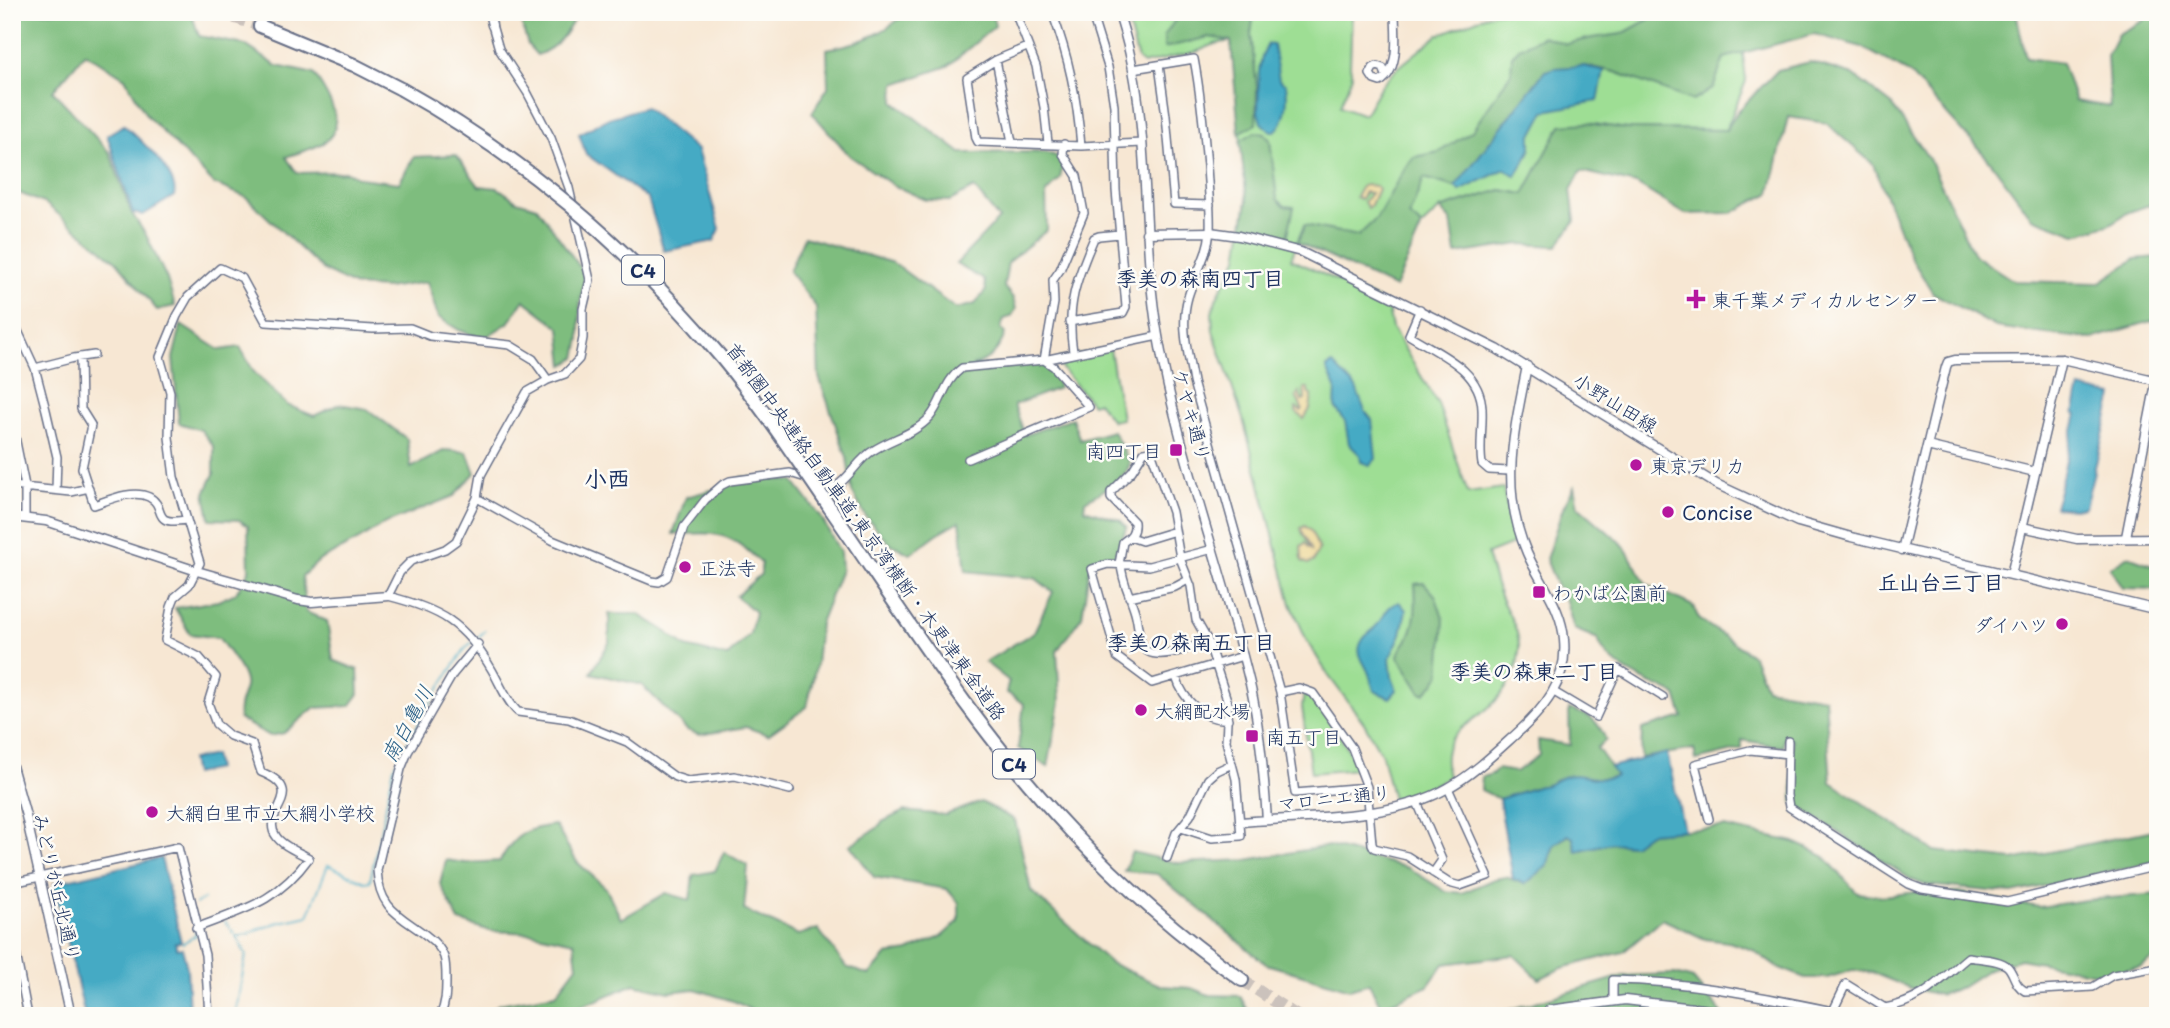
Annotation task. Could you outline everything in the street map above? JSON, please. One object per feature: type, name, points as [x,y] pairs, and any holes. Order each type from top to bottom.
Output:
[{"type":"highway","name":"首都圏中央連絡自動車道;東京湾横断・木更津東金道路","points":[[260,26],[329,54],[401,89],[471,130],[546,184],[643,270],[723,359],[990,736],[1035,790],[1069,830],[1138,898],[1242,980]]},
{"type":"street","points":[[388,596],[400,572],[411,561],[445,549],[456,541],[477,498],[481,475],[491,454],[527,392],[565,374],[579,359],[583,338],[583,309],[590,280],[569,188],[551,138],[527,92],[499,49],[489,12]]},
{"type":"street","points":[[1015,12],[1036,66],[1048,143]]},
{"type":"street","points":[[1052,12],[1078,104],[1081,146]]},
{"type":"street","points":[[1069,322],[1123,313],[1126,307],[1119,234],[1114,106],[1108,67],[1091,12]]},
{"type":"street","name":"ケヤキ通り","points":[[1118,12],[1133,69],[1139,106],[1150,289],[1158,336],[1174,411],[1243,656],[1255,713],[1267,820]]},
{"type":"street","points":[[1387,71],[1394,59],[1395,12]]},
{"type":"street","points":[[1027,47],[996,60],[967,79],[976,138],[983,143],[1081,146],[1142,143]]},
{"type":"street","points":[[1133,69],[1194,59],[1202,115],[1210,232],[1206,256],[1192,285],[1185,309],[1185,337],[1193,382],[1280,692],[1295,793],[1367,787]]},
{"type":"street","points":[[996,60],[1012,142]]},
{"type":"street","points":[[1159,65],[1174,204],[1210,205]]},
{"type":"street","points":[[1044,360],[1054,303],[1053,280],[1060,270],[1083,213],[1077,176],[1063,153],[1064,144]]},
{"type":"street","name":"小野山田線","points":[[1146,233],[1210,232],[1239,236],[1301,253],[1420,309],[1527,366],[1716,484],[1798,522],[1902,550],[2158,610]]},
{"type":"street","points":[[1073,352],[1069,322],[1076,281],[1094,238],[1119,234]]},
{"type":"street","points":[[196,928],[257,904],[278,892],[293,879],[309,858],[277,839],[273,831],[272,822],[284,797],[280,782],[261,772],[252,744],[230,736],[216,724],[208,703],[216,677],[200,657],[165,640],[175,597],[189,585],[200,563],[174,477],[169,437],[170,392],[160,357],[188,297],[220,268],[242,278],[266,323],[410,328],[430,336],[510,345],[533,359],[548,380]]},
{"type":"street","points":[[1420,309],[1409,335],[1461,368],[1477,385],[1482,406],[1482,464],[1489,470],[1509,471]]},
{"type":"street","points":[[12,318],[22,334],[35,368],[57,457],[56,491]]},
{"type":"street","points":[[477,498],[552,540],[659,582],[667,577],[684,527],[705,500],[730,481],[790,473],[835,486],[843,482],[856,465],[873,450],[921,426],[932,414],[951,376],[962,368],[1044,360],[1158,336]]},
{"type":"street","points":[[35,368],[94,355]]},
{"type":"street","points":[[80,357],[81,409],[91,425],[82,468],[94,505],[117,497],[138,495],[149,497],[165,520],[186,520]]},
{"type":"street","points":[[2011,575],[2063,359]]},
{"type":"street","points":[[1902,550],[1948,362],[1955,360],[2063,359],[2154,380],[2156,383],[2126,537]]},
{"type":"street","points":[[968,459],[1089,407],[1054,367],[1044,360]]},
{"type":"street","name":"マロニエ通り","points":[[1240,822],[1370,812],[1417,802],[1448,788],[1470,774],[1536,716],[1554,692],[1564,654],[1562,625],[1553,598],[1539,578],[1523,544],[1512,503],[1509,471],[1527,366]]},
{"type":"street","points":[[12,422],[25,486],[25,518]]},
{"type":"street","points":[[1927,446],[2035,472]]},
{"type":"street","points":[[1181,828],[1212,838],[1241,836],[1237,779],[1226,741],[1228,703],[1208,641],[1196,620],[1188,580],[1180,558],[1172,512],[1153,454],[1144,452],[1132,471],[1111,492],[1111,498],[1134,522],[1135,528],[1123,542],[1120,564],[1122,577],[1135,610],[1142,645],[1148,651],[1163,656],[1208,641]]},
{"type":"street","points":[[12,486],[71,492],[89,488]]},
{"type":"street","points":[[12,517],[72,528],[298,600],[312,602],[388,596],[408,601],[447,618],[478,644],[518,712],[569,719],[627,742],[675,778],[688,781],[736,776],[790,790]]},
{"type":"street","points":[[2022,527],[2077,539],[2158,538]]},
{"type":"street","points":[[1130,537],[1142,541],[1175,531]]},
{"type":"street","points":[[1213,548],[1149,566],[1120,564],[1092,569],[1117,657],[1152,683],[1243,656]]},
{"type":"street","points":[[1129,597],[1175,587],[1188,580]]},
{"type":"street","points":[[440,1016],[446,996],[444,956],[436,943],[392,912],[383,901],[377,870],[401,769],[408,752],[453,674],[478,644]]},
{"type":"street","points":[[1554,692],[1596,717],[1618,669],[1663,697]]},
{"type":"street","points":[[1176,677],[1184,694],[1204,715],[1212,719],[1228,719]]},
{"type":"street","points":[[1280,692],[1299,688],[1314,692],[1352,748],[1367,787],[1374,848],[1407,856],[1449,883],[1460,886],[1488,876],[1448,788]]},
{"type":"street","points":[[1788,741],[1789,807],[1909,884],[1922,889],[2007,902],[2158,866]]},
{"type":"street","points":[[1709,819],[1695,764],[1750,750],[1788,754]]},
{"type":"street","points":[[1167,858],[1171,843],[1190,816],[1208,779],[1232,764]]},
{"type":"street","name":"みどりが丘北通り","points":[[12,766],[26,816],[71,1016]]},
{"type":"street","points":[[1417,802],[1441,860],[1433,873]]},
{"type":"street","points":[[12,883],[178,847],[196,928],[205,955],[209,1016]]},
{"type":"street","points":[[12,933],[28,1016]]},
{"type":"street","points":[[1614,1001],[1613,980],[1646,980],[1740,992],[1833,1011],[1846,984],[1885,1008],[1917,999],[1968,957],[2008,967],[2020,988],[2025,991],[2093,988],[2113,975],[2158,967]]},
{"type":"street","points":[[1549,1010],[1614,1001],[1653,1002],[1737,1016]]},
{"type":"green space","points":[[12,12],[191,12],[199,36],[245,45],[277,66],[314,74],[333,109],[335,128],[323,143],[286,157],[297,173],[347,172],[360,178],[399,183],[414,157],[456,155],[479,186],[498,188],[517,201],[537,207],[585,274],[576,358],[564,365],[560,328],[524,300],[508,323],[483,339],[459,330],[438,317],[427,282],[386,288],[355,286],[323,270],[246,197],[214,184],[146,115],[125,78],[85,53],[53,91],[110,153],[131,212],[146,235],[167,279],[175,306],[157,310],[117,262],[46,204],[12,190]]},
{"type":"green space","points":[[518,12],[578,12],[557,43],[537,55],[528,45]]},
{"type":"green space","points":[[905,12],[992,12],[995,26],[948,66],[895,84],[894,102],[961,153],[1045,152],[1059,157],[1063,165],[1060,179],[1046,193],[1047,230],[1008,262],[1004,287],[1013,298],[1016,309],[1011,317],[1004,319],[1001,328],[1005,334],[1002,341],[993,354],[972,366],[1039,362],[1053,369],[1059,388],[1014,405],[1025,435],[1072,418],[1080,440],[1113,431],[1130,463],[1128,470],[1118,481],[1085,501],[1084,509],[1120,520],[1127,527],[1113,559],[1100,557],[1089,571],[1082,616],[1057,651],[1060,702],[1048,767],[1018,748],[1024,704],[1006,692],[1009,681],[985,662],[1034,632],[1053,592],[1035,578],[966,571],[960,521],[910,554],[889,543],[866,517],[852,492],[847,458],[819,377],[816,307],[789,271],[804,237],[893,263],[956,309],[975,304],[986,290],[984,280],[956,264],[999,219],[974,188],[950,201],[926,200],[893,185],[850,156],[812,113],[828,87],[827,49],[859,41],[880,32]]},
{"type":"green space","points":[[1125,12],[1352,12],[1352,76],[1340,106],[1364,115],[1380,87],[1393,72],[1438,35],[1495,12],[1743,12],[1740,27],[1746,81],[1726,130],[1627,129],[1587,123],[1524,194],[1501,190],[1440,209],[1422,226],[1392,217],[1375,258],[1304,225],[1291,259],[1387,304],[1392,328],[1438,404],[1468,493],[1503,488],[1515,543],[1487,554],[1500,596],[1517,633],[1519,655],[1514,672],[1506,688],[1494,702],[1454,735],[1446,752],[1448,777],[1422,791],[1393,800],[1382,755],[1364,723],[1328,675],[1306,639],[1291,604],[1243,419],[1213,331],[1212,313],[1217,297],[1238,258],[1247,201],[1231,41],[1143,64],[1138,60]]},
{"type":"green space","points":[[1173,12],[1254,12],[1251,34],[1257,88],[1256,124],[1239,133],[1231,41],[1209,37],[1164,48],[1164,36],[1176,19]]},
{"type":"green space","points":[[1654,12],[2016,12],[2026,58],[2062,63],[2075,101],[2110,107],[2107,56],[2118,34],[2143,21],[2146,12],[2158,12],[2158,202],[2129,212],[2108,225],[2076,234],[2032,218],[1990,161],[1909,73],[1862,47],[1814,34],[1724,58],[1713,88],[1693,101],[1615,72],[1592,67],[1545,71],[1455,187],[1424,178],[1409,216],[1422,226],[1395,288],[1297,242],[1305,225],[1358,236],[1376,219],[1406,166],[1414,157],[1439,152],[1472,131],[1511,73],[1512,56],[1519,48],[1543,36],[1566,44],[1622,34],[1651,18]]},
{"type":"green space","points":[[1810,62],[1853,75],[1891,104],[1929,159],[1974,255],[2014,281],[2099,283],[2135,259],[2158,257],[2158,319],[2092,339],[2046,334],[1996,327],[1933,293],[1911,258],[1873,164],[1826,123],[1788,117],[1770,193],[1732,213],[1685,214],[1636,184],[1581,171],[1571,190],[1575,221],[1557,246],[1520,244],[1456,254],[1451,221],[1440,209],[1501,190],[1524,194],[1561,125],[1587,123],[1627,129],[1726,130],[1738,111],[1778,70]]},
{"type":"green space","points":[[1255,132],[1265,134],[1270,140],[1277,199],[1285,206],[1294,207],[1287,238],[1243,227],[1247,201],[1240,141]]},
{"type":"green space","points":[[181,325],[220,350],[240,347],[254,372],[287,405],[314,416],[339,404],[367,409],[407,439],[411,468],[445,450],[467,452],[475,473],[454,496],[384,524],[320,560],[302,576],[306,612],[327,621],[333,660],[358,670],[359,694],[350,706],[314,708],[284,733],[270,736],[239,719],[239,706],[245,687],[240,669],[219,638],[190,634],[175,608],[218,601],[236,593],[249,571],[248,526],[239,520],[210,519],[205,493],[214,474],[214,447],[201,430],[179,423],[173,358]]},
{"type":"green space","points":[[1110,349],[1122,419],[1112,421],[1098,402],[1092,404],[1058,364],[1060,358]]},
{"type":"green space","points":[[742,477],[793,481],[821,517],[840,552],[841,570],[820,623],[816,665],[807,707],[768,735],[746,727],[699,735],[687,730],[642,685],[591,673],[609,643],[609,614],[638,614],[686,647],[727,657],[750,634],[755,612],[736,596],[761,574],[761,563],[740,544],[721,536],[700,533],[673,534],[686,497],[722,487]]},
{"type":"green space","points":[[1574,487],[1578,506],[1624,546],[1646,584],[1693,606],[1699,619],[1753,656],[1766,688],[1825,698],[1831,782],[1934,851],[2013,860],[2158,829],[2158,861],[2012,893],[1925,885],[1912,880],[1793,803],[1792,739],[1784,738],[1783,747],[1742,740],[1742,749],[1696,760],[1694,749],[1641,758],[1642,729],[1683,717],[1676,695],[1620,666],[1610,659],[1598,639],[1574,629],[1566,601],[1546,559],[1563,508]]},
{"type":"green space","points":[[2128,556],[2158,567],[2158,589],[2123,588],[2110,568]]},
{"type":"green space","points":[[1424,583],[1435,595],[1444,620],[1440,674],[1425,693],[1421,693],[1398,656],[1413,624],[1415,584]]},
{"type":"green space","points":[[1304,691],[1326,714],[1358,769],[1311,773],[1302,707]]},
{"type":"green space","points":[[1569,709],[1596,722],[1606,740],[1597,748],[1617,776],[1602,779],[1566,776],[1547,785],[1499,799],[1481,790],[1482,777],[1497,769],[1516,772],[1539,755],[1538,740],[1570,745]]},
{"type":"green space","points":[[981,802],[1015,820],[1031,891],[1110,963],[1162,986],[1191,988],[1209,995],[1240,996],[1251,1016],[762,1016],[736,1002],[695,989],[669,992],[634,984],[554,1016],[484,1016],[499,1004],[556,994],[577,966],[574,942],[533,933],[490,931],[459,921],[440,884],[446,860],[465,863],[500,861],[510,845],[522,834],[536,828],[555,825],[577,862],[606,888],[621,919],[666,893],[690,900],[693,875],[715,871],[724,852],[748,866],[744,910],[798,935],[818,929],[846,967],[869,975],[887,955],[908,951],[941,937],[959,921],[959,903],[947,889],[874,877],[850,845],[882,822],[904,811],[945,815]]},
{"type":"green space","points":[[1724,827],[1794,842],[1824,856],[1857,893],[1883,896],[1917,892],[1963,893],[2039,907],[2158,894],[2158,955],[2142,966],[2106,975],[2020,959],[1989,969],[1961,987],[1940,995],[1910,988],[1873,973],[1853,970],[1827,978],[1805,978],[1775,966],[1753,950],[1729,942],[1705,939],[1662,919],[1623,952],[1562,968],[1539,979],[1514,955],[1444,964],[1428,986],[1381,1007],[1369,983],[1350,989],[1266,964],[1157,874],[1124,871],[1132,852],[1178,863],[1246,860],[1329,846],[1408,868],[1445,891],[1462,893],[1494,879],[1506,877],[1525,884],[1547,866],[1554,845],[1568,835],[1573,838],[1576,851],[1611,843],[1633,845],[1649,833]]},
{"type":"green space","points":[[1675,974],[1693,979],[1724,1016],[1488,1016],[1623,976]]},
{"type":"sand","points":[[1362,186],[1376,186],[1378,189],[1368,208],[1364,202],[1371,193],[1365,192],[1361,199],[1356,197]]},
{"type":"sand","points":[[1304,388],[1308,388],[1308,393],[1312,396],[1310,409],[1304,419],[1296,412],[1296,408],[1301,411],[1302,409],[1296,396],[1299,392],[1302,401],[1305,400]]},
{"type":"sand","points":[[1305,526],[1311,531],[1319,549],[1313,562],[1308,564],[1302,561],[1301,546],[1305,543],[1311,549],[1301,528]]},
{"type":"water","points":[[1268,44],[1273,45],[1279,80],[1286,85],[1287,91],[1284,116],[1275,131],[1261,123],[1258,112],[1259,71]]},
{"type":"water","points":[[1584,66],[1604,71],[1598,101],[1545,111],[1531,137],[1531,149],[1516,176],[1505,169],[1460,191],[1455,187],[1545,71]]},
{"type":"water","points":[[645,107],[697,150],[720,229],[714,241],[664,251],[648,199],[586,154],[579,134],[609,118]]},
{"type":"water","points":[[124,125],[157,158],[174,187],[174,196],[143,215],[133,213],[107,135]]},
{"type":"water","points":[[1333,364],[1356,388],[1365,411],[1372,420],[1376,459],[1370,465],[1361,462],[1360,455],[1349,444],[1345,421],[1335,407],[1336,387],[1327,370],[1327,367]]},
{"type":"water","points":[[2080,388],[2113,396],[2085,507],[2055,507],[2077,414],[2074,413]]},
{"type":"water","points":[[1399,602],[1406,610],[1401,634],[1390,658],[1392,677],[1397,690],[1390,698],[1374,691],[1359,648],[1364,638],[1377,626],[1392,605]]},
{"type":"water","points":[[1667,753],[1684,830],[1649,833],[1633,845],[1611,843],[1576,851],[1573,838],[1568,835],[1554,845],[1547,866],[1525,884],[1513,879],[1499,799],[1547,785],[1566,776],[1609,778],[1616,776],[1610,767]]},
{"type":"water","points":[[214,755],[217,769],[194,774],[191,760]]},
{"type":"water","points":[[161,858],[181,942],[175,943],[177,949],[182,948],[187,968],[189,1016],[85,1016],[54,883]]},
{"type":"waterway","name":"南白亀川","points":[[475,640],[485,631]]},
{"type":"waterway","name":"南白亀川","points":[[237,937],[276,923],[308,916],[328,865],[365,882],[370,881],[394,767],[437,692],[471,643]]},
{"type":"waterway","points":[[196,904],[204,899]]},
{"type":"waterway","name":"南白亀川","points":[[225,921],[246,955],[235,1016]]},
{"type":"waterway","points":[[183,943],[196,935],[195,930]]},
{"type":"tunnel","points":[[217,12],[260,26]]},
{"type":"tunnel","points":[[1242,980],[1297,1016]]},
{"type":"place","name":"東千葉メディカルセンター","points":[[1696,299]]},
{"type":"place","name":"南四丁目","points":[[1176,450]]},
{"type":"place","name":"東京デリカ","points":[[1636,465]]},
{"type":"place","name":"Concise","points":[[1668,512]]},
{"type":"place","name":"正法寺","points":[[685,567]]},
{"type":"place","name":"わかば公園前","points":[[1539,592]]},
{"type":"place","name":"ダイハツ","points":[[2062,624]]},
{"type":"place","name":"大網配水場","points":[[1141,710]]},
{"type":"place","name":"南五丁目","points":[[1252,736]]},
{"type":"place","name":"大網白里市立大網小学校","points":[[152,812]]},
{"type":"district","name":"季美の森南四丁目","points":[[1200,277]]},
{"type":"district","name":"小西","points":[[607,477]]},
{"type":"district","name":"丘山台三丁目","points":[[1941,581]]},
{"type":"district","name":"季美の森南五丁目","points":[[1191,641]]},
{"type":"district","name":"季美の森東二丁目","points":[[1534,670]]}]
